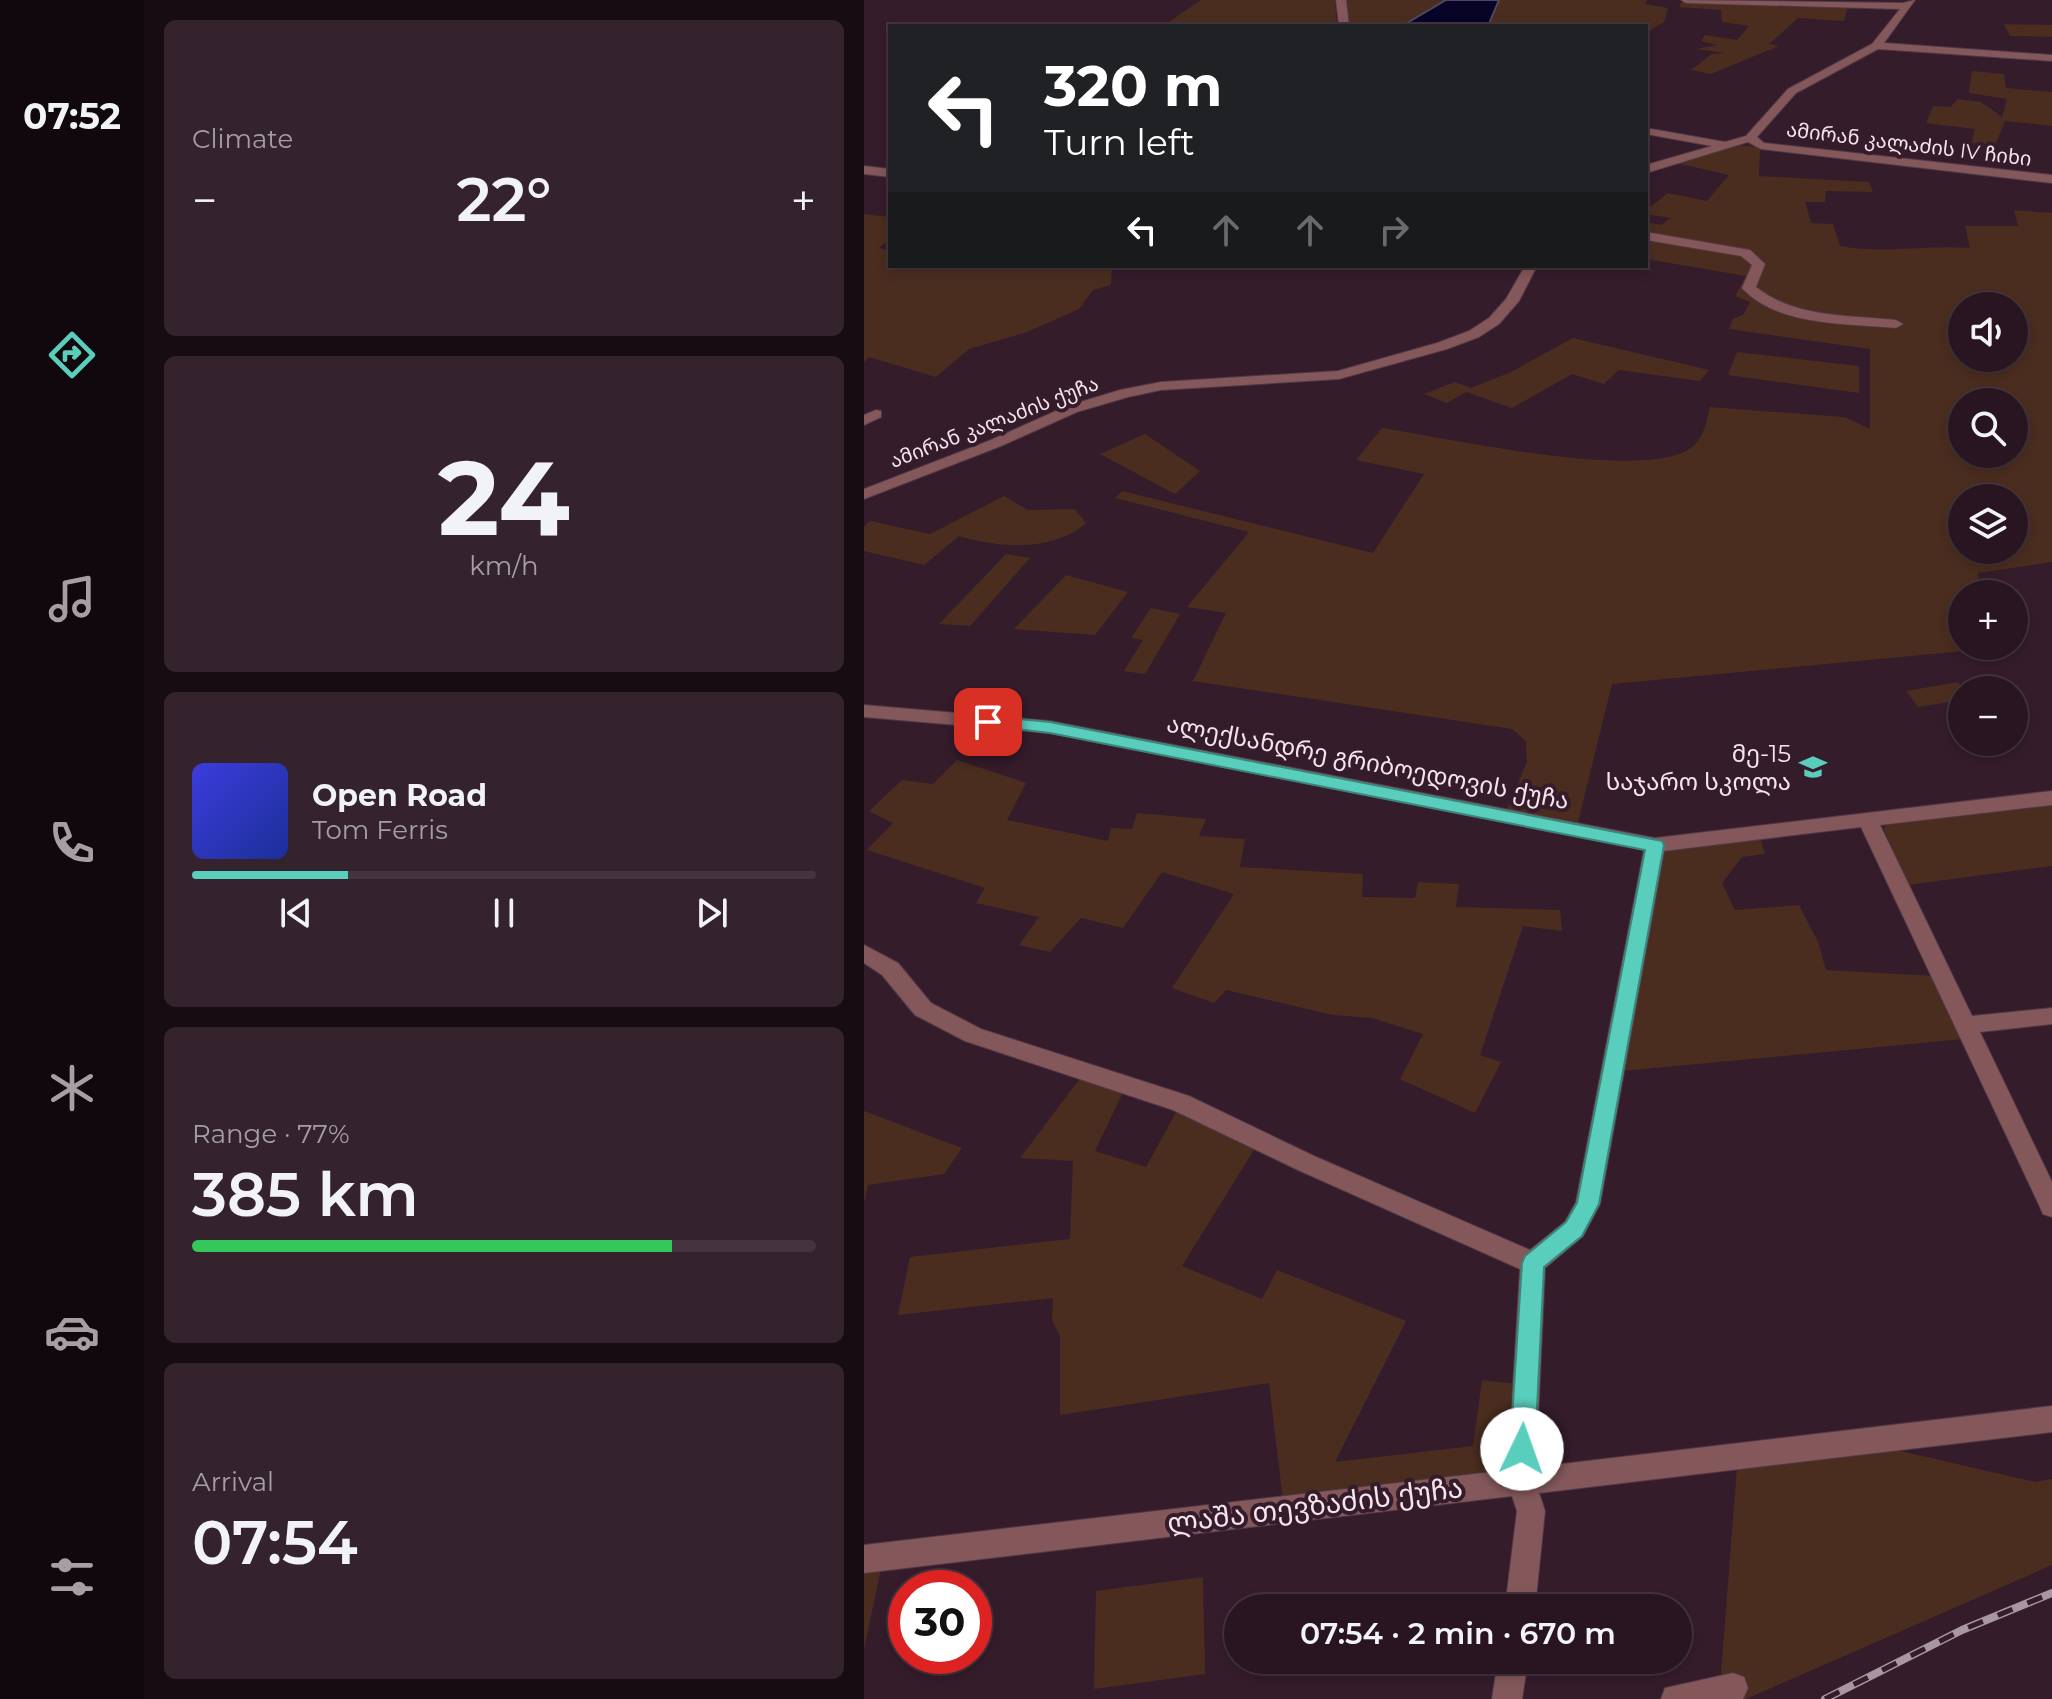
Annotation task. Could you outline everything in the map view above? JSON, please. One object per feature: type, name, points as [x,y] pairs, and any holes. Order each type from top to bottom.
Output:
[{"type":"street","points":[[1341,0],[1344,24]]},
{"type":"street","points":[[1686,0],[1908,3]]},
{"type":"street","points":[[1756,142],[1792,91],[1876,46],[1908,3]]},
{"type":"street","points":[[1876,46],[2052,58]]},
{"type":"street","name":"ამირან კალაძის IV ჩიხი","points":[[1648,131],[1730,144],[1756,142],[2052,179]]},
{"type":"street","points":[[1648,168],[1730,144]]},
{"type":"street","points":[[864,170],[888,173]]},
{"type":"street","points":[[1648,236],[1745,253],[1759,264],[1749,288],[1761,300],[1781,309],[1896,324]]},
{"type":"street","name":"ამირან კალაძის ქუჩა","points":[[864,493],[996,443],[1072,409],[1125,393],[1161,386],[1339,375],[1442,346],[1474,334],[1494,321],[1512,301],[1530,268]]},
{"type":"street","name":"ალექსანდრე გრიბოედოვის ქუჩა","points":[[864,711],[1050,727],[1655,845],[2052,798]]},
{"type":"street","points":[[1867,819],[2052,1207]]},
{"type":"street","points":[[1522,1594],[1531,1511],[1521,1481],[1533,1263],[1574,1229],[1588,1204],[1655,845]]},
{"type":"street","points":[[864,953],[890,969],[923,1009],[973,1035],[1181,1103],[1306,1163],[1533,1263]]},
{"type":"street","points":[[1965,1025],[2052,1016]]},
{"type":"street","name":"ლაშა თევზაძის ქუჩა","points":[[864,1559],[2052,1419]]},
{"type":"street","points":[[1507,1699],[1511,1674]]},
{"type":"street","points":[[1676,1699],[1733,1688]]},
{"type":"shaded area","points":[[1201,0],[1335,0],[1337,24],[1166,24]]},
{"type":"shaded area","points":[[1346,0],[1446,0],[1405,24],[1347,24]]},
{"type":"shaded area","points":[[1446,0],[1499,0],[1489,24],[1405,24]]},
{"type":"shaded area","points":[[1499,0],[1647,0],[1645,4],[1668,8],[1664,22],[1648,32],[1648,24],[1489,24]]},
{"type":"shaded area","points":[[1683,0],[1782,7],[1848,6],[1844,21],[1798,18],[1769,44],[1779,46],[1711,74],[1691,70],[1712,54],[1725,53],[1697,49],[1717,45],[1701,41],[1705,35],[1737,40],[1749,26],[1722,22],[1721,10],[1679,7]]},
{"type":"shaded area","points":[[2004,24],[2052,25],[2052,37],[2010,36]]},
{"type":"shaded area","points":[[1972,71],[2004,74],[2006,88],[2052,92],[2052,126],[2005,121],[1995,145],[1971,143],[1975,129],[1926,123],[1933,106],[1951,107],[1957,99],[1981,102],[2002,117],[2007,99],[1969,93]]},
{"type":"shaded area","points":[[1732,145],[1760,147],[1759,176],[1869,182],[1873,192],[1826,191],[1825,202],[1805,202],[1811,223],[1833,224],[1840,246],[1970,248],[1965,226],[2018,226],[2014,210],[2052,213],[2052,562],[1978,573],[1979,580],[1948,580],[1948,652],[1612,684],[1578,822],[1507,809],[1527,762],[1526,741],[1512,729],[1193,681],[1226,613],[1187,607],[1249,532],[1115,498],[1122,491],[1373,553],[1424,474],[1356,460],[1382,428],[1540,454],[1627,461],[1663,458],[1688,450],[1701,436],[1710,407],[1844,417],[1870,429],[1870,349],[1729,329],[1733,319],[1744,314],[1750,302],[1735,296],[1746,276],[1648,259],[1648,222],[1662,225],[1670,218],[1648,214],[1648,208],[1668,193],[1707,201],[1729,175],[1676,163]]},
{"type":"shaded area","points":[[864,214],[888,217],[888,241],[879,248],[888,250],[888,268],[1112,268],[1111,285],[1093,290],[1079,309],[1027,332],[969,349],[936,377],[869,357],[864,362]]},
{"type":"shaded area","points":[[1573,338],[1709,370],[1700,381],[1619,370],[1604,384],[1572,374],[1512,408],[1466,392],[1447,403],[1424,394],[1455,382],[1471,388],[1511,372]]},
{"type":"shaded area","points":[[1737,352],[1859,366],[1859,393],[1728,375]]},
{"type":"shaded area","points":[[1145,434],[1200,471],[1175,494],[1100,454]]},
{"type":"shaded area","points":[[1004,496],[1028,510],[1075,509],[1086,523],[1058,539],[1025,545],[991,543],[959,536],[924,565],[864,551],[864,527],[870,521],[930,534]]},
{"type":"shaded area","points":[[1006,554],[1030,558],[970,626],[939,624]]},
{"type":"shaded area","points":[[1066,575],[1128,592],[1095,635],[1014,629]]},
{"type":"shaded area","points":[[1151,608],[1180,614],[1145,674],[1124,671],[1143,640],[1131,638]]},
{"type":"shaded area","points":[[1948,684],[1948,702],[1918,707],[1906,691]]},
{"type":"shaded area","points":[[957,760],[1026,783],[1007,820],[1108,841],[1111,828],[1132,829],[1137,813],[1206,819],[1199,836],[1245,839],[1240,867],[1363,874],[1362,897],[1415,898],[1418,882],[1459,884],[1456,907],[1560,910],[1562,931],[1523,926],[1480,1055],[1501,1062],[1475,1113],[1400,1079],[1423,1034],[1372,1018],[1333,1015],[1226,990],[1214,1003],[1172,988],[1234,894],[1162,872],[1123,928],[1081,918],[1050,952],[1019,945],[1039,917],[976,903],[985,888],[867,850],[893,823],[869,811],[902,780],[933,784]]},
{"type":"shaded area","points":[[2052,804],[2052,866],[1907,885],[1884,829],[1889,821]]},
{"type":"shaded area","points":[[1759,836],[1765,854],[1742,857],[1722,883],[1735,910],[1799,905],[1818,942],[1826,970],[1935,976],[1964,1039],[1622,1071],[1661,849]]},
{"type":"shaded area","points":[[1084,1073],[1126,1086],[1095,1151],[1146,1167],[1181,1103],[1260,1140],[1182,1266],[1262,1299],[1277,1270],[1406,1321],[1335,1462],[1473,1446],[1482,1380],[1526,1385],[1521,1481],[1284,1509],[1269,1383],[1060,1415],[1060,1336],[1052,1320],[1053,1298],[898,1315],[910,1257],[1070,1239],[1073,1161],[1020,1158]]},
{"type":"shaded area","points":[[864,1111],[962,1148],[944,1174],[868,1185],[864,1203]]},
{"type":"shaded area","points":[[1896,1450],[2035,1482],[2052,1479],[2052,1565],[1746,1699],[1719,1699],[1737,1468]]},
{"type":"shaded area","points":[[882,1564],[864,1649],[864,1566]]},
{"type":"shaded area","points":[[1203,1577],[1205,1674],[1094,1689],[1096,1591]]},
{"type":"railway","points":[[1825,1699],[1962,1630],[2052,1593]]},
{"type":"place","name":"მე-15 საჯარო სკოლა","points":[[1813,767]]},
{"type":"route","points":[[988,722],[1050,727],[1655,845],[1588,1204],[1574,1229],[1533,1263],[1522,1449]]}]
